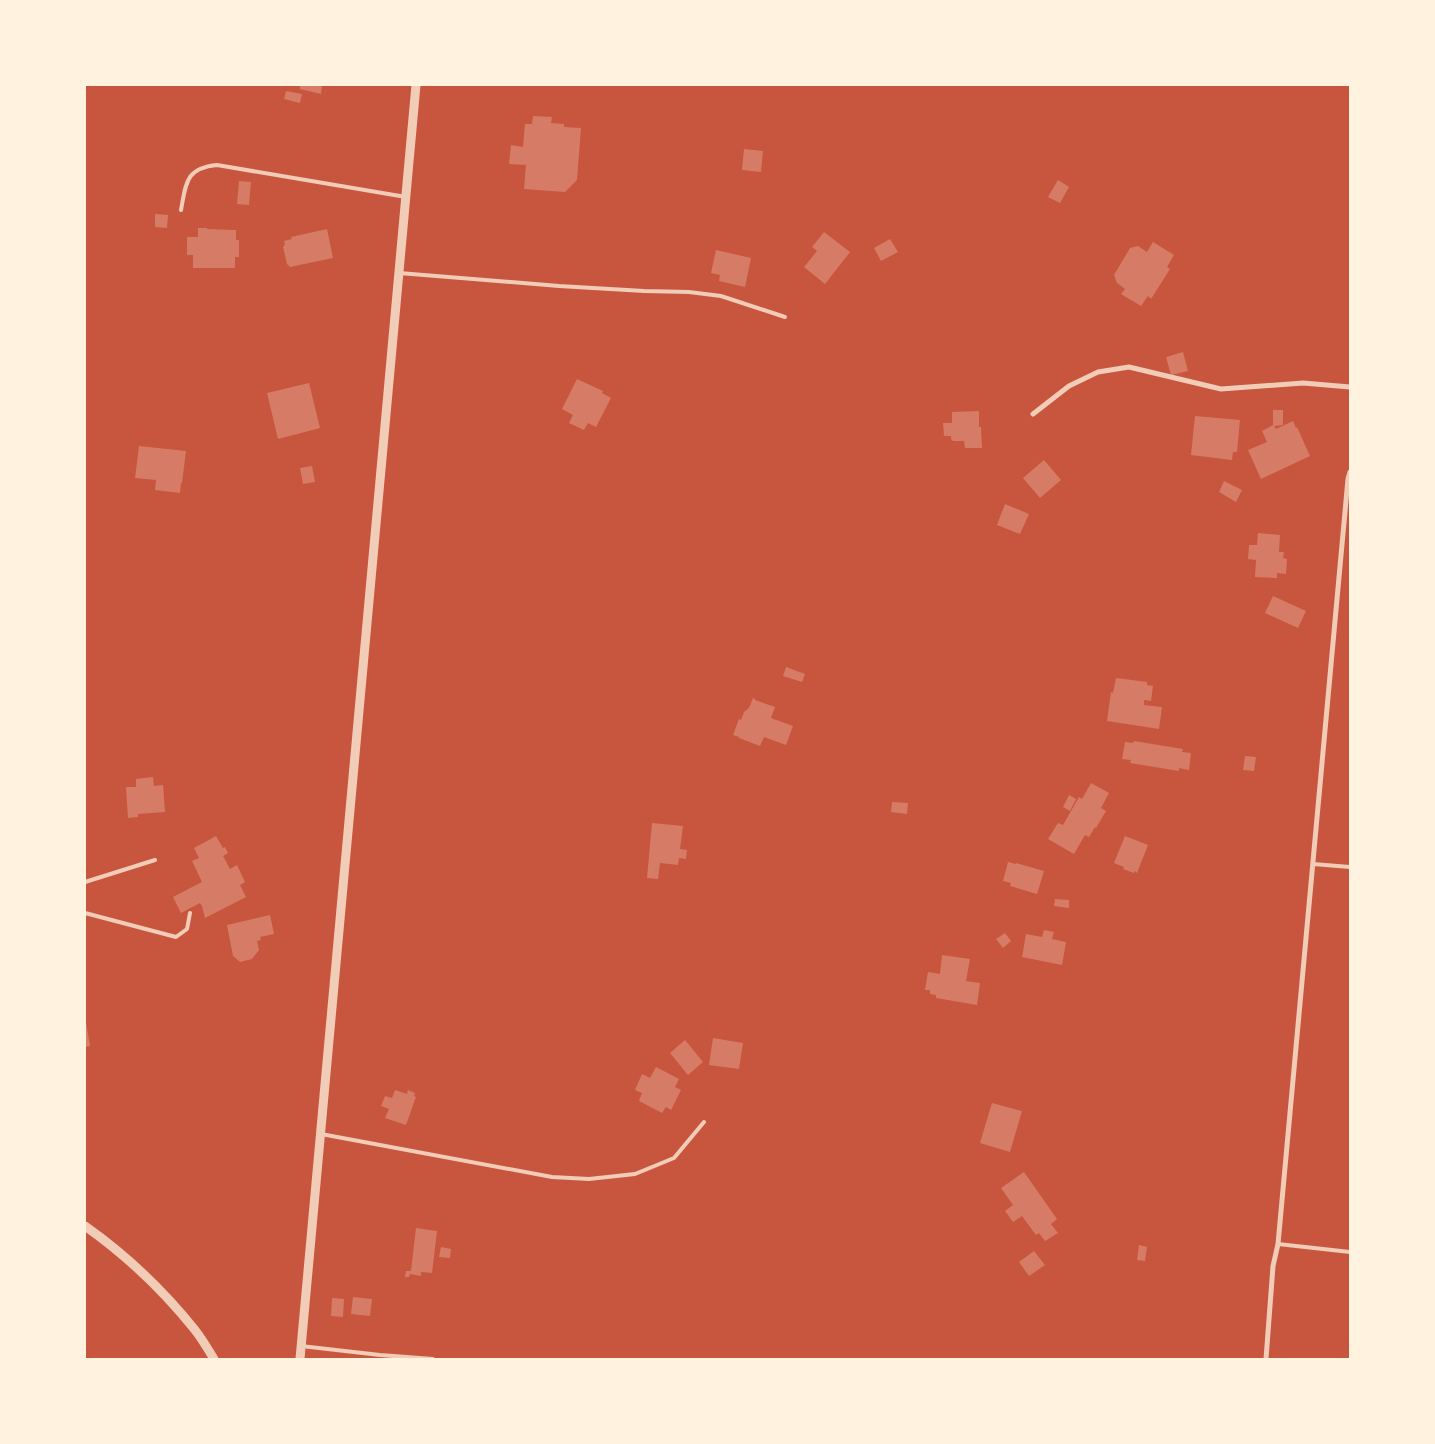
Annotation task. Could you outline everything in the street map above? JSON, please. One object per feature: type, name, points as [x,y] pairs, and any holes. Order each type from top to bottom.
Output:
[{"type":"street","points":[[300,1359],[416,85]]},
{"type":"street","points":[[1033,414],[1069,386],[1098,372],[1129,367],[1221,390],[1303,383],[1350,387]]},
{"type":"street","points":[[1266,1359],[1273,1266],[1278,1244],[1350,472]]},
{"type":"street","points":[[85,1226],[154,1283],[196,1331],[214,1359]]},
{"type":"lane","points":[[181,210],[186,183],[196,170],[216,165],[406,197]]},
{"type":"lane","points":[[399,273],[644,291],[689,292],[720,296],[785,318]]},
{"type":"lane","points":[[85,882],[156,860]]},
{"type":"lane","points":[[1313,864],[1350,867]]},
{"type":"lane","points":[[85,913],[176,938],[186,929],[190,913]]},
{"type":"lane","points":[[321,1134],[552,1177],[589,1179],[634,1174],[674,1158],[704,1122]]},
{"type":"lane","points":[[1278,1244],[1350,1252]]},
{"type":"lane","points":[[301,1346],[433,1359]]},
{"type":"building","points":[[300,85],[322,85],[321,94],[300,89]]},
{"type":"building","points":[[286,91],[302,94],[300,103],[284,99]]},
{"type":"building","points":[[533,116],[552,117],[551,123],[564,124],[564,127],[581,128],[577,180],[565,192],[524,189],[526,165],[509,164],[511,145],[523,147],[525,124],[532,124]]},
{"type":"building","points":[[744,149],[763,151],[761,172],[742,170]]},
{"type":"building","points":[[1058,180],[1069,187],[1060,203],[1048,197]]},
{"type":"building","points":[[239,181],[251,182],[249,205],[237,204]]},
{"type":"building","points":[[155,214],[168,215],[167,228],[155,227]]},
{"type":"building","points":[[198,228],[236,230],[236,240],[239,240],[239,257],[235,257],[235,268],[193,268],[193,255],[187,255],[187,237],[198,237]]},
{"type":"building","points":[[327,229],[333,258],[290,267],[287,264],[283,247],[284,241],[292,239],[291,237]]},
{"type":"building","points":[[824,232],[850,252],[825,284],[804,267],[817,251],[812,247]]},
{"type":"building","points":[[890,239],[898,252],[881,261],[874,248]]},
{"type":"building","points":[[1153,242],[1174,255],[1167,267],[1170,269],[1151,299],[1148,296],[1141,306],[1121,294],[1125,289],[1117,283],[1114,275],[1130,248],[1138,246],[1147,252]]},
{"type":"building","points":[[716,250],[751,258],[745,287],[719,281],[720,275],[711,273]]},
{"type":"building","points":[[1183,352],[1188,371],[1171,375],[1166,357]]},
{"type":"building","points":[[577,379],[603,391],[602,393],[611,398],[596,427],[588,423],[584,430],[569,423],[573,415],[562,409]]},
{"type":"building","points":[[309,383],[320,428],[278,439],[267,393]]},
{"type":"building","points":[[1273,410],[1283,410],[1283,425],[1274,426],[1276,429],[1293,421],[1310,456],[1261,479],[1248,450],[1267,442],[1262,431],[1273,425]]},
{"type":"building","points":[[979,411],[982,448],[965,448],[964,441],[953,441],[951,436],[944,436],[943,423],[952,423],[952,412]]},
{"type":"building","points":[[1195,416],[1240,420],[1237,452],[1233,452],[1232,460],[1191,455]]},
{"type":"building","points":[[139,446],[186,451],[180,493],[155,490],[156,480],[135,478]]},
{"type":"building","points":[[1044,460],[1061,480],[1040,498],[1023,478]]},
{"type":"building","points":[[312,466],[315,482],[303,484],[300,468]]},
{"type":"building","points":[[1224,481],[1242,490],[1236,502],[1219,492]]},
{"type":"building","points":[[1005,504],[1029,514],[1020,534],[997,525]]},
{"type":"building","points":[[1258,533],[1280,535],[1279,552],[1284,552],[1283,558],[1287,559],[1286,574],[1277,573],[1277,578],[1255,577],[1256,560],[1248,559],[1249,545],[1257,545]]},
{"type":"building","points":[[1273,596],[1306,611],[1298,628],[1265,613]]},
{"type":"building","points":[[786,667],[805,674],[802,682],[783,676]]},
{"type":"building","points":[[1116,678],[1147,682],[1147,685],[1153,686],[1151,701],[1144,700],[1144,705],[1162,707],[1159,729],[1107,721],[1111,692],[1113,693]]},
{"type":"building","points":[[753,698],[775,707],[771,718],[793,726],[786,745],[764,737],[760,746],[733,735],[739,719],[741,720],[744,712],[749,708]]},
{"type":"building","points":[[1134,741],[1183,749],[1182,752],[1191,753],[1189,770],[1179,768],[1179,771],[1130,763],[1131,760],[1122,759],[1125,742],[1133,743]]},
{"type":"building","points":[[1245,756],[1256,757],[1254,771],[1243,770]]},
{"type":"building","points":[[153,777],[154,786],[163,785],[165,812],[138,814],[138,817],[128,818],[126,787],[136,787],[136,779]]},
{"type":"building","points":[[1091,783],[1109,793],[1101,808],[1106,811],[1089,837],[1085,835],[1074,854],[1048,839],[1058,823],[1063,825],[1079,797],[1082,799]]},
{"type":"building","points":[[1069,795],[1076,799],[1070,811],[1063,807]]},
{"type":"building","points":[[892,802],[908,803],[907,814],[891,812]]},
{"type":"building","points":[[652,823],[683,826],[680,849],[687,850],[686,859],[679,858],[678,865],[660,863],[658,879],[647,878]]},
{"type":"building","points":[[216,836],[228,853],[223,856],[230,869],[237,865],[245,882],[240,885],[246,897],[205,918],[200,903],[181,913],[173,897],[202,882],[192,861],[199,858],[194,848]]},
{"type":"building","points":[[1125,836],[1148,845],[1137,873],[1123,869],[1124,867],[1114,863]]},
{"type":"building","points":[[1008,862],[1044,871],[1037,894],[1010,886],[1011,883],[1003,881]]},
{"type":"building","points":[[1055,899],[1069,900],[1069,908],[1054,906]]},
{"type":"building","points":[[270,915],[274,934],[260,937],[261,940],[257,941],[259,950],[252,959],[240,962],[233,956],[227,925]]},
{"type":"building","points":[[1044,930],[1054,932],[1052,939],[1066,942],[1062,965],[1022,957],[1026,934],[1042,937]]},
{"type":"building","points":[[1005,933],[1011,941],[1003,948],[996,939]]},
{"type":"building","points":[[942,955],[970,959],[966,981],[980,983],[977,1005],[936,998],[936,995],[930,994],[930,990],[925,990],[928,972],[940,974]]},
{"type":"building","points":[[85,1022],[90,1046],[85,1047]]},
{"type":"building","points":[[713,1038],[743,1043],[739,1069],[709,1065]]},
{"type":"building","points":[[685,1040],[703,1062],[688,1075],[670,1053]]},
{"type":"building","points":[[656,1067],[679,1079],[675,1087],[681,1090],[671,1110],[666,1107],[662,1113],[639,1101],[642,1093],[635,1090],[642,1074],[650,1078]]},
{"type":"building","points":[[395,1090],[407,1094],[408,1090],[415,1093],[414,1096],[416,1097],[406,1125],[385,1118],[389,1109],[381,1106],[385,1096],[392,1098]]},
{"type":"building","points":[[992,1103],[1022,1111],[1010,1152],[980,1143]]},
{"type":"building","points":[[1024,1172],[1057,1219],[1051,1224],[1058,1233],[1045,1241],[1039,1233],[1036,1235],[1022,1216],[1013,1222],[1005,1211],[1013,1205],[1001,1188]]},
{"type":"building","points":[[416,1228],[437,1231],[432,1273],[421,1272],[421,1276],[410,1274],[409,1277],[405,1277],[406,1271],[411,1271]]},
{"type":"building","points":[[1139,1245],[1147,1247],[1145,1261],[1137,1260]]},
{"type":"building","points":[[441,1247],[451,1249],[450,1258],[439,1257]]},
{"type":"building","points":[[1034,1251],[1045,1265],[1029,1276],[1019,1262]]},
{"type":"building","points":[[353,1297],[372,1299],[370,1316],[351,1314]]},
{"type":"building","points":[[332,1298],[344,1299],[343,1317],[331,1316]]}]
